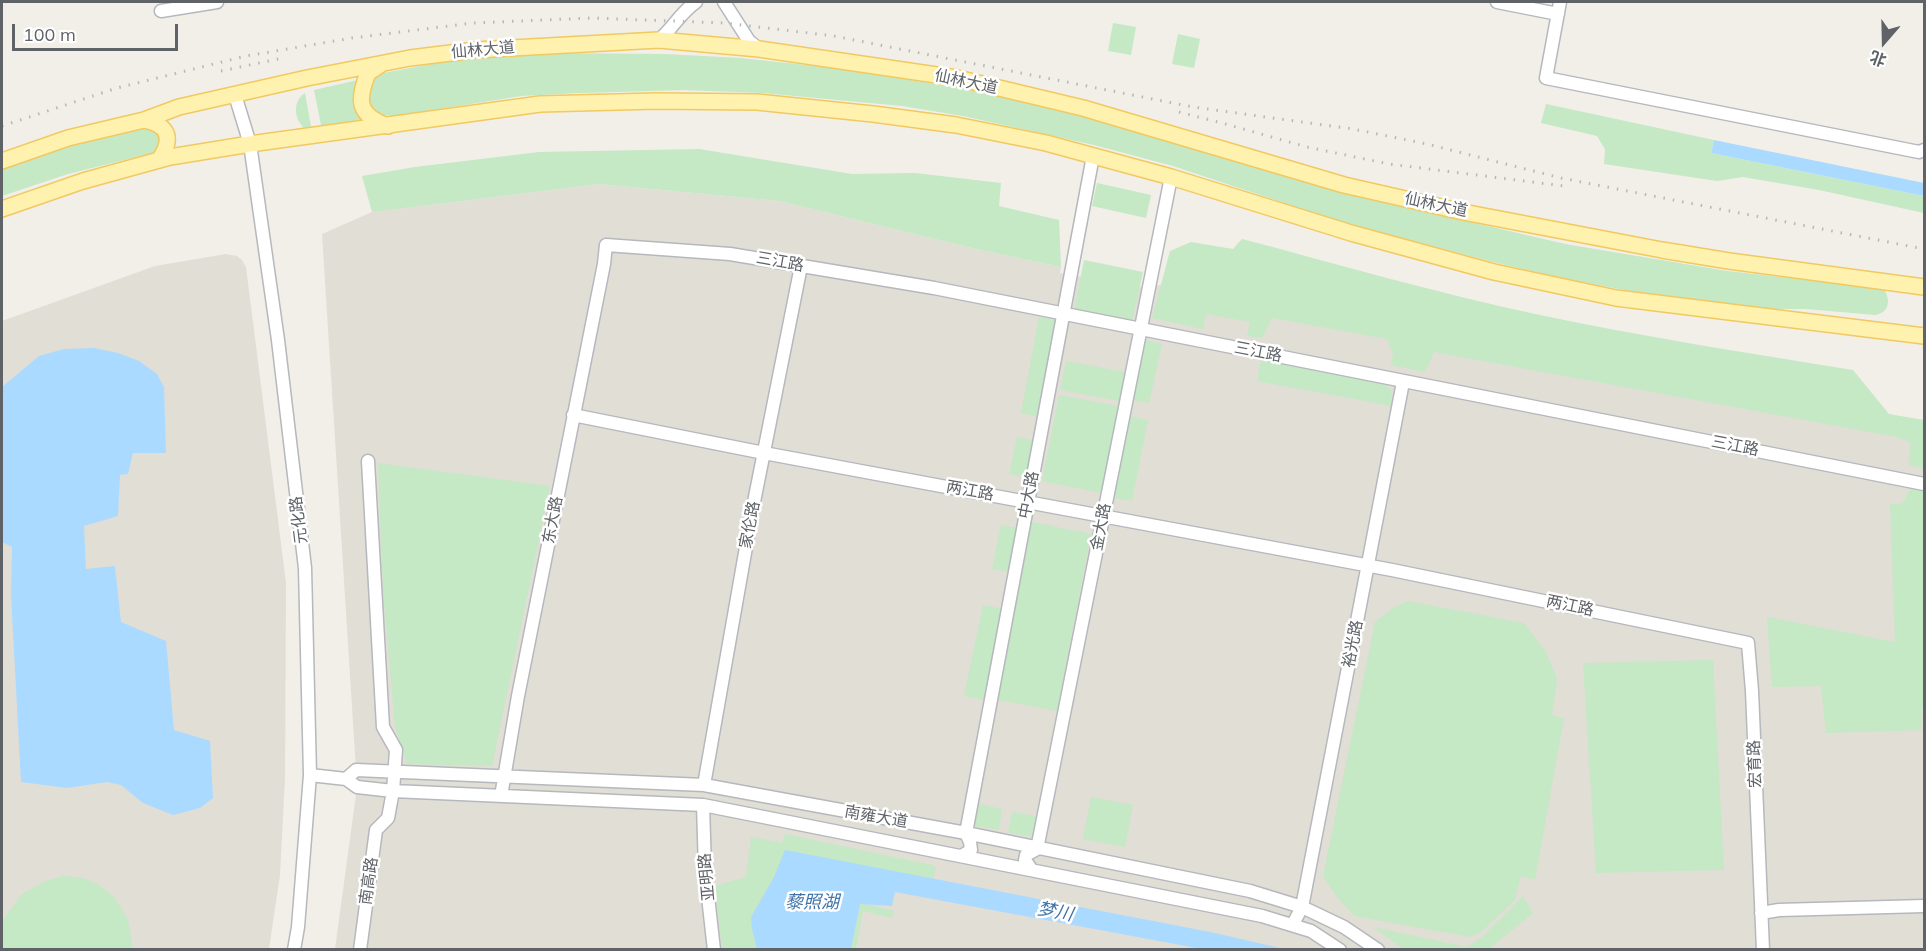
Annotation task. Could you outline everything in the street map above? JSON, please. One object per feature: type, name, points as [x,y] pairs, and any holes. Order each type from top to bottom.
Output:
[{"type":"main road","name":"仙林大道","points":[[2,161],[68,138],[144,120],[179,107],[383,63],[475,50],[659,40],[759,49],[957,78],[1094,111],[1344,185],[1474,214],[1707,258],[1924,287]]},
{"type":"main road","points":[[383,63],[368,73],[360,98],[363,109],[369,116],[376,122],[389,126]]},
{"type":"main road","points":[[2,209],[83,181],[159,160],[250,144],[540,104],[656,101],[757,102],[956,125],[1046,143],[1171,177],[1351,233],[1494,272],[1605,296],[1924,336]]},
{"type":"main road","points":[[144,120],[158,122],[168,138],[166,149],[159,160]]},
{"type":"street","points":[[161,11],[217,2]]},
{"type":"street","points":[[659,40],[680,15],[696,2]]},
{"type":"street","points":[[724,2],[749,41],[759,49]]},
{"type":"street","points":[[1497,2],[1559,8],[1546,78],[1919,152],[1924,150]]},
{"type":"street","name":"元化路","points":[[235,94],[250,144],[278,340],[305,568],[310,775],[298,927],[294,950]]},
{"type":"street","name":"中大路","points":[[963,855],[971,850],[966,833],[1093,156]]},
{"type":"street","name":"金大路","points":[[1031,869],[1025,860],[1026,855],[1037,849],[1171,177]]},
{"type":"street","name":"三江路","points":[[606,245],[730,254],[934,288],[1924,484]]},
{"type":"street","name":"东大路","points":[[501,796],[606,245]]},
{"type":"street","name":"家伦路","points":[[704,785],[738,586],[801,266]]},
{"type":"street","name":"裕光路","points":[[1293,924],[1302,907],[1403,382]]},
{"type":"street","name":"两江路","points":[[573,415],[764,453],[1368,565],[1748,643]]},
{"type":"street","name":"南高路","points":[[360,950],[376,830],[388,818],[393,791],[396,750],[383,728],[368,461]]},
{"type":"street","name":"宏育路","points":[[1748,643],[1763,950]]},
{"type":"street","name":"南雍大道","points":[[1340,950],[1311,931],[1262,916],[703,805],[393,791],[357,787],[346,779],[356,770],[704,785],[966,833],[1250,891],[1302,907],[1344,927],[1378,950]]},
{"type":"street","points":[[310,775],[346,779]]},
{"type":"street","name":"亚明路","points":[[703,805],[705,870],[714,950]]},
{"type":"street","points":[[1761,913],[1779,910],[1924,906]]},
{"type":"shaded area","points":[[599,184],[779,201],[976,249],[1061,267],[1060,273],[1139,287],[1161,285],[1924,431],[1924,949],[335,949],[357,787],[322,234],[372,212]]},
{"type":"shaded area","points":[[226,254],[237,256],[246,267],[286,583],[285,778],[280,875],[269,949],[2,949],[2,321],[155,266]]},
{"type":"green space","points":[[1113,23],[1136,27],[1131,55],[1108,51]]},
{"type":"green space","points":[[1178,34],[1200,39],[1194,68],[1172,64]]},
{"type":"green space","points":[[535,53],[665,54],[741,58],[842,69],[960,88],[1076,113],[1346,193],[1565,244],[1727,271],[1879,288],[1885,291],[1888,303],[1883,312],[1875,315],[1806,309],[1761,309],[1650,295],[1557,277],[1378,232],[1173,166],[1094,145],[963,116],[902,106],[763,93],[684,90],[521,96],[395,116],[378,113],[367,100],[371,79],[378,74],[463,58]]},
{"type":"green space","points":[[358,80],[355,96],[366,120],[322,130],[314,90]]},
{"type":"green space","points":[[305,93],[312,132],[302,126],[296,115],[297,103]]},
{"type":"green space","points":[[1546,104],[1714,140],[1711,153],[1924,196],[1924,213],[1819,190],[1743,177],[1717,181],[1604,164],[1605,149],[1597,136],[1541,123]]},
{"type":"green space","points":[[144,125],[156,127],[164,138],[156,152],[68,174],[2,196],[2,167],[97,137]]},
{"type":"green space","points":[[699,149],[852,174],[915,173],[1001,183],[999,206],[1059,220],[1061,267],[976,249],[779,201],[599,184],[372,212],[362,176],[539,152]]},
{"type":"green space","points":[[1097,183],[1151,195],[1146,218],[1092,206]]},
{"type":"green space","points":[[1242,239],[1428,289],[1540,315],[1657,338],[1853,370],[1889,414],[1924,420],[1924,468],[1909,465],[1910,442],[1897,437],[1434,352],[1425,372],[1391,365],[1393,354],[1387,339],[1272,318],[1262,338],[1247,336],[1250,322],[1206,314],[1203,329],[1152,318],[1170,251],[1191,242],[1233,249]]},
{"type":"green space","points":[[1084,260],[1143,272],[1132,322],[1074,310]]},
{"type":"green space","points":[[1039,317],[1058,320],[1040,417],[1021,413]]},
{"type":"green space","points":[[1145,340],[1162,344],[1149,403],[1132,400]]},
{"type":"green space","points":[[1261,360],[1386,385],[1391,390],[1392,406],[1257,381]]},
{"type":"green space","points":[[1066,361],[1125,372],[1119,401],[1060,390]]},
{"type":"green space","points":[[1059,395],[1118,406],[1101,493],[1042,481]]},
{"type":"green space","points":[[1129,416],[1148,420],[1132,501],[1114,498]]},
{"type":"green space","points":[[1017,437],[1036,441],[1028,478],[1009,474]]},
{"type":"green space","points":[[378,463],[550,486],[492,766],[407,764],[395,727],[383,590]]},
{"type":"green space","points":[[1912,487],[1924,491],[1924,707],[1921,711],[1922,730],[1826,733],[1821,686],[1772,687],[1767,617],[1895,642],[1890,504],[1903,502]]},
{"type":"green space","points":[[1032,522],[1091,534],[1057,711],[998,700]]},
{"type":"green space","points":[[1001,525],[1018,528],[1010,572],[992,569]]},
{"type":"green space","points":[[1408,601],[1524,623],[1546,652],[1555,673],[1557,681],[1552,715],[1564,718],[1535,880],[1521,876],[1515,900],[1481,932],[1470,937],[1354,916],[1323,876],[1375,622],[1393,608]]},
{"type":"green space","points":[[983,605],[1003,609],[985,700],[964,696]]},
{"type":"green space","points":[[1713,660],[1724,870],[1596,873],[1583,663]]},
{"type":"green space","points":[[1091,797],[1133,805],[1125,847],[1083,839]]},
{"type":"green space","points":[[979,804],[1002,809],[999,830],[975,826]]},
{"type":"green space","points":[[1012,812],[1036,816],[1031,837],[1008,832]]},
{"type":"green space","points":[[785,834],[932,865],[936,868],[933,879],[785,851],[774,877],[751,917],[757,949],[722,949],[715,886],[746,877],[751,837],[782,843]]},
{"type":"green space","points":[[63,876],[83,878],[98,884],[115,898],[128,920],[133,949],[2,949],[2,921],[22,894],[43,882]]},
{"type":"green space","points":[[1523,896],[1533,913],[1489,949],[1403,949],[1373,927],[1467,947],[1481,938]]},
{"type":"green space","points":[[860,903],[894,911],[892,918],[863,911],[856,949],[851,950]]},
{"type":"water","points":[[1714,140],[1924,183],[1924,196],[1711,153]]},
{"type":"water","points":[[94,348],[118,353],[139,361],[157,374],[164,387],[166,453],[133,453],[128,474],[120,475],[118,516],[84,526],[86,569],[115,566],[121,622],[166,641],[174,730],[210,741],[213,798],[200,808],[173,815],[143,803],[121,785],[107,782],[67,788],[21,782],[11,595],[12,547],[2,542],[2,387],[39,356],[64,349]]},
{"type":"water","points":[[785,850],[1215,933],[1284,949],[1202,949],[895,892],[892,906],[860,904],[851,949],[757,949],[751,917],[774,877]]},
{"type":"railway","points":[[2,126],[117,88],[246,56],[352,38],[473,23],[592,18],[725,23],[834,36],[1193,107],[1353,129],[1427,144],[1561,178],[1924,249]]},
{"type":"railway","points":[[221,71],[283,58]]},
{"type":"railway","points":[[1179,112],[1307,147],[1389,164],[1564,186]]},
{"type":"water label","name":"藜照湖","points":[[812,903]]},
{"type":"water label","name":"梦川","points":[[1055,912]]}]
